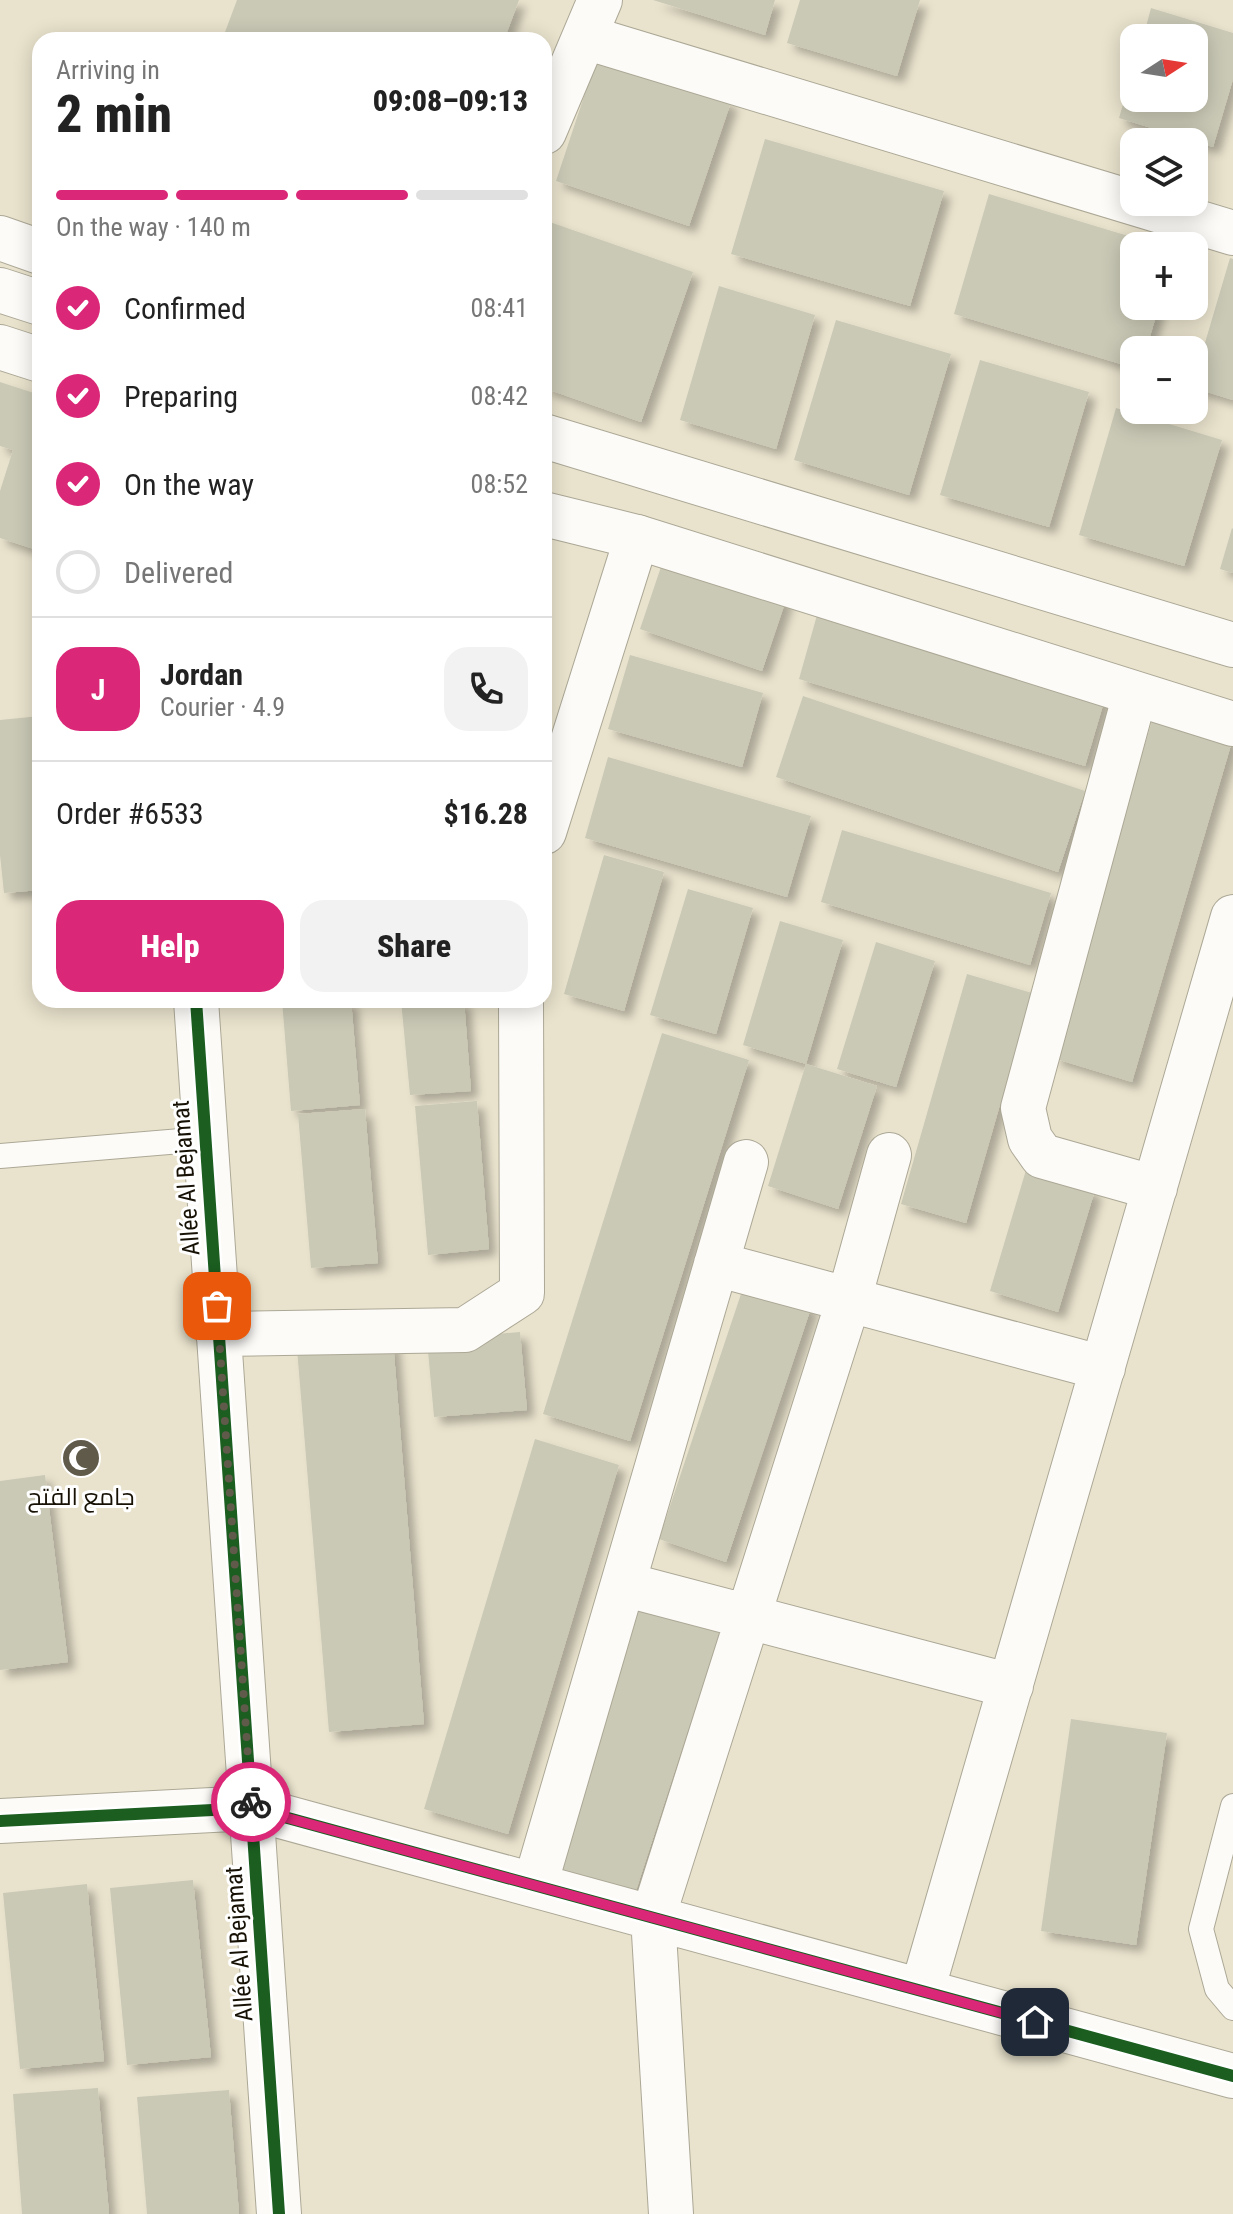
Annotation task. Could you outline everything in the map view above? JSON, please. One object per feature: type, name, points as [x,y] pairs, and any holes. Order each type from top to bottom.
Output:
[{"type":"street","points":[[552,114],[593,19],[1233,233]]},
{"type":"street","points":[[0,238],[32,249]]},
{"type":"street","points":[[0,290],[32,300]]},
{"type":"street","points":[[0,347],[32,357]]},
{"type":"street","points":[[552,438],[1233,645]]},
{"type":"street","points":[[552,516],[637,537],[1233,724]]},
{"type":"street","points":[[552,807],[637,537]]},
{"type":"street","points":[[1135,694],[1023,1108],[1030,1139],[1042,1156],[1155,1188]]},
{"type":"street","points":[[922,1991],[1233,917]]},
{"type":"street","name":"Allée Al Bejamat","points":[[197,1008],[279,2214]]},
{"type":"street","points":[[218,1334],[465,1330],[522,1293],[521,1008]]},
{"type":"street","points":[[671,2214],[653,1917],[849,1299],[889,1155]]},
{"type":"street","points":[[535,1885],[746,1162]]},
{"type":"street","points":[[716,1264],[1103,1368]]},
{"type":"street","points":[[623,1584],[1011,1686]]},
{"type":"street","points":[[0,1821],[251,1808],[1233,2076]]},
{"type":"lane","points":[[0,1156],[205,1139]]},
{"type":"lane","points":[[1233,1806],[1201,1929],[1217,1989],[1233,2008]]},
{"type":"building","points":[[237,0],[519,0],[507,32],[225,32]]},
{"type":"building","points":[[653,0],[775,0],[765,35]]},
{"type":"building","points":[[800,0],[920,0],[897,76],[787,43]]},
{"type":"building","points":[[1151,8],[1203,24],[1147,24]]},
{"type":"building","points":[[1208,25],[1233,33],[1233,79],[1213,147],[1208,145],[1208,128],[1151,128],[1119,118],[1121,112],[1208,112]]},
{"type":"building","points":[[597,57],[731,102],[689,226],[556,181]]},
{"type":"building","points":[[765,139],[944,191],[910,306],[731,254]]},
{"type":"building","points":[[989,194],[1120,234],[1120,320],[1155,320],[1150,336],[1120,336],[1120,364],[954,314]]},
{"type":"building","points":[[552,223],[693,272],[641,422],[552,391]]},
{"type":"building","points":[[1230,258],[1233,259],[1233,400],[1208,392],[1207,336]]},
{"type":"building","points":[[719,286],[815,315],[776,449],[680,420]]},
{"type":"building","points":[[836,320],[951,354],[909,495],[794,460]]},
{"type":"building","points":[[980,360],[1089,392],[1049,527],[940,495]]},
{"type":"building","points":[[0,382],[32,392],[32,548],[0,538],[0,491],[13,450],[0,446]]},
{"type":"building","points":[[1116,408],[1120,409],[1120,424],[1169,424],[1222,440],[1184,566],[1079,535]]},
{"type":"building","points":[[1233,529],[1233,573],[1220,569]]},
{"type":"building","points":[[665,555],[787,597],[762,671],[640,629]]},
{"type":"building","points":[[819,608],[1106,695],[1085,766],[799,679]]},
{"type":"building","points":[[630,655],[763,693],[742,767],[608,729]]},
{"type":"building","points":[[803,696],[1085,791],[1058,872],[776,777]]},
{"type":"building","points":[[1155,710],[1233,738],[1132,1082],[1053,1058]]},
{"type":"building","points":[[32,717],[32,891],[4,893],[0,855],[0,720]]},
{"type":"building","points":[[608,757],[811,816],[787,897],[585,838]]},
{"type":"building","points":[[842,830],[1051,893],[1030,965],[821,902]]},
{"type":"building","points":[[604,855],[664,872],[624,1011],[564,994]]},
{"type":"building","points":[[688,889],[753,908],[716,1034],[650,1015]]},
{"type":"building","points":[[780,921],[843,940],[806,1064],[743,1045]]},
{"type":"building","points":[[876,942],[935,961],[896,1087],[837,1069]]},
{"type":"building","points":[[967,974],[1032,993],[966,1223],[901,1204]]},
{"type":"building","points":[[283,1008],[352,1008],[360,1105],[291,1111]]},
{"type":"building","points":[[402,1008],[465,1008],[471,1091],[410,1095]]},
{"type":"building","points":[[662,1033],[749,1060],[630,1441],[543,1414]]},
{"type":"building","points":[[806,1064],[877,1086],[838,1209],[768,1186]]},
{"type":"building","points":[[477,1101],[489,1249],[428,1255],[415,1106]]},
{"type":"building","points":[[365,1109],[378,1263],[311,1268],[298,1114]]},
{"type":"building","points":[[1026,1170],[1095,1190],[1058,1312],[990,1291]]},
{"type":"building","points":[[745,1282],[812,1305],[726,1562],[659,1539]]},
{"type":"building","points":[[520,1332],[527,1410],[434,1417],[427,1340]]},
{"type":"building","points":[[393,1341],[424,1724],[329,1732],[297,1349]]},
{"type":"building","points":[[535,1439],[619,1465],[508,1834],[424,1809]]},
{"type":"building","points":[[45,1475],[68,1662],[0,1670],[0,1481]]},
{"type":"building","points":[[642,1597],[723,1622],[630,1909],[551,1883]]},
{"type":"building","points":[[1071,1719],[1167,1733],[1136,1945],[1041,1931]]},
{"type":"building","points":[[193,1880],[211,2057],[127,2065],[110,1888]]},
{"type":"building","points":[[87,1884],[104,2061],[20,2069],[3,1893]]},
{"type":"building","points":[[98,2088],[109,2214],[22,2214],[13,2094]]},
{"type":"building","points":[[229,2090],[239,2214],[147,2214],[137,2097]]},
{"type":"cycle path","points":[[197,1008],[279,2214]]},
{"type":"cycle path","points":[[0,1821],[251,1808],[1233,2076]]},
{"type":"way so far","points":[[217,1306],[251,1802]]},
{"type":"place","name":"جامع الفتح","points":[[81,1458]]},
{"type":"route","points":[[251,1802],[251,1808],[1035,2022]]}]
